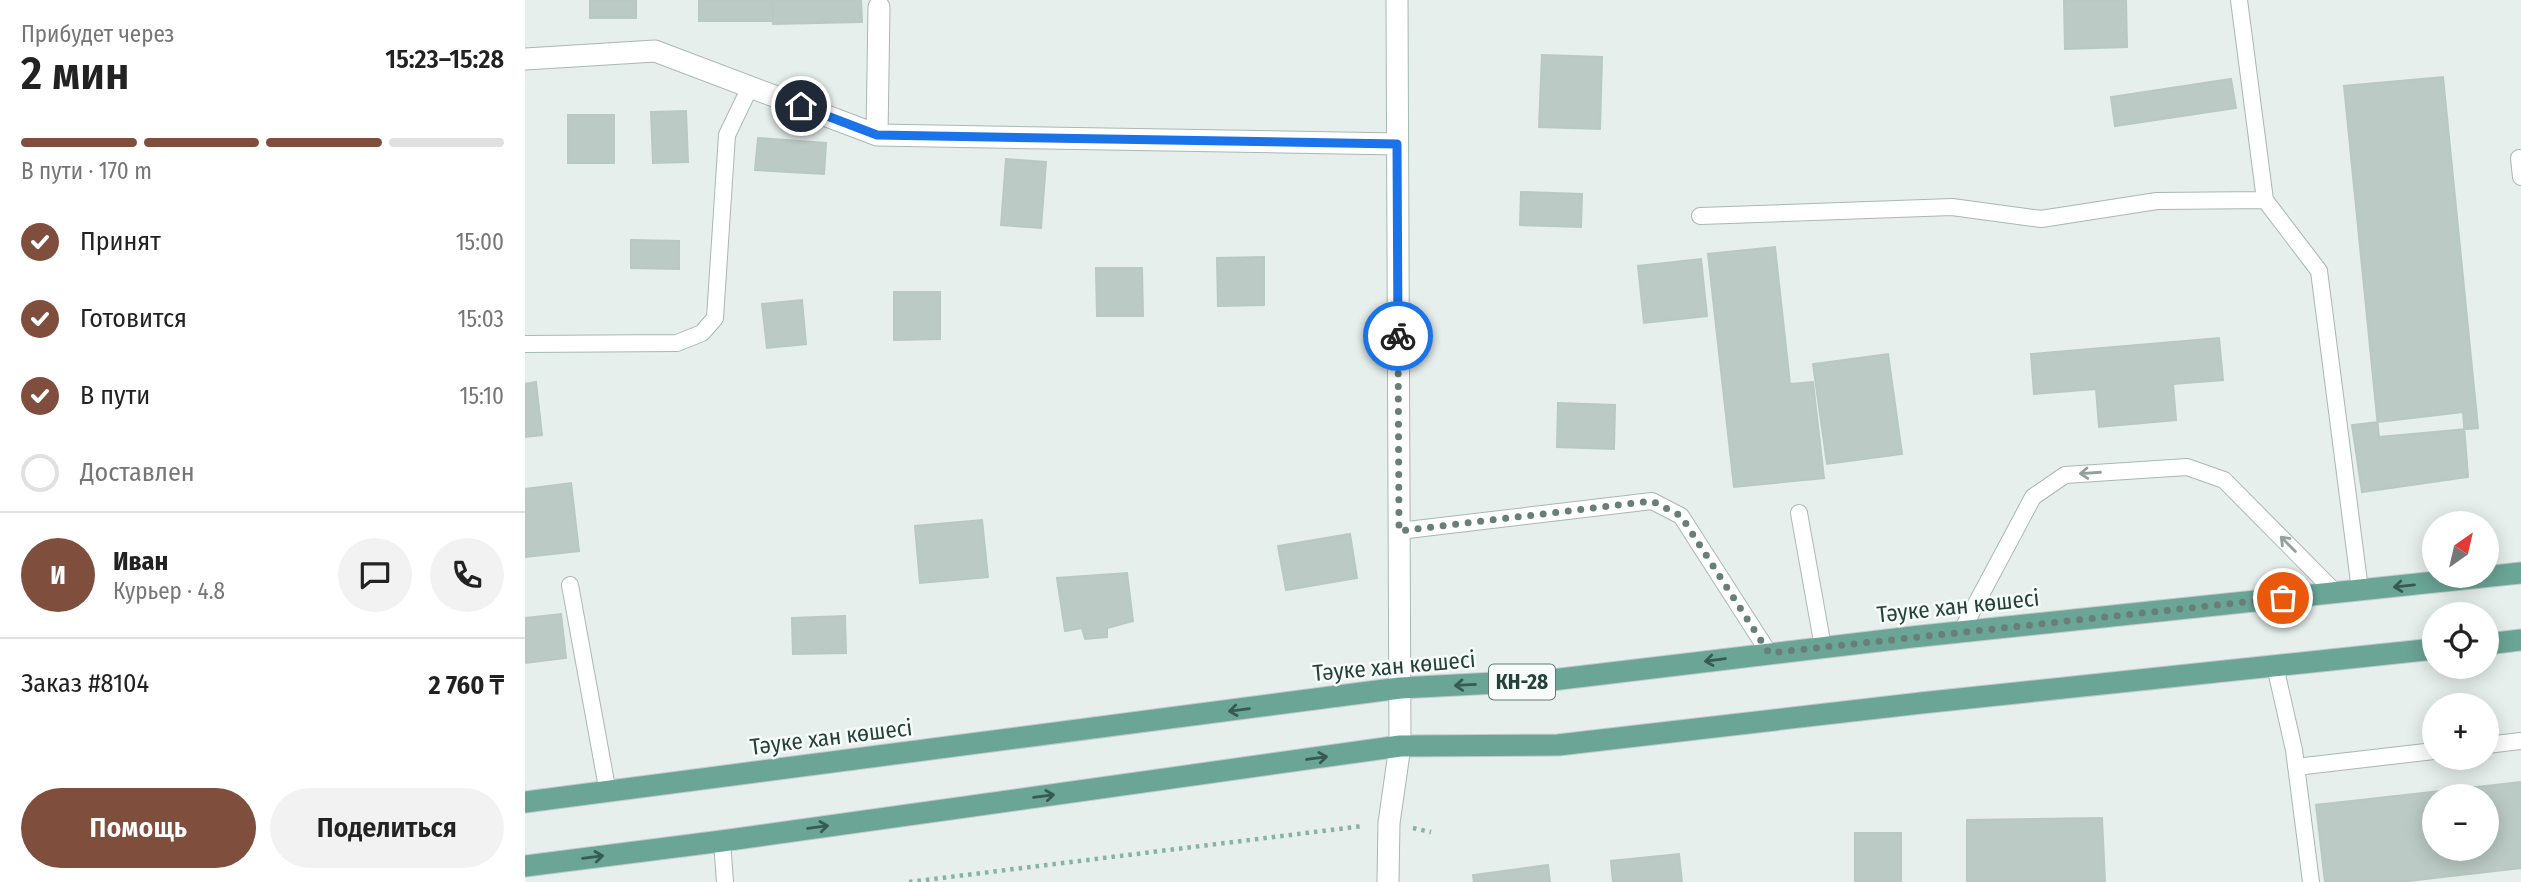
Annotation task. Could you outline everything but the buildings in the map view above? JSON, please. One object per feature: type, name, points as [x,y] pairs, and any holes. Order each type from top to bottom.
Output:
[{"type":"main road","name":"Тәуке хан көшесі","points":[[525,802],[1400,688],[1552,680],[1823,647],[2521,573]]},
{"type":"main road","points":[[2499,642],[2521,640]]},
{"type":"main road","points":[[525,866],[1400,746],[1558,745],[1921,703],[2422,650]]},
{"type":"street","points":[[1388,882],[1389,823],[1400,746],[1397,0]]},
{"type":"street","points":[[877,135],[879,7]]},
{"type":"street","points":[[525,59],[655,51],[877,135],[1397,144]]},
{"type":"lane","points":[[2239,0],[2265,200],[2319,271],[2360,590]]},
{"type":"lane","points":[[525,344],[677,343],[702,333],[716,318],[727,135],[750,87]]},
{"type":"lane","points":[[2519,159],[2521,177]]},
{"type":"lane","points":[[1700,216],[1952,207],[2041,219],[2158,201],[2265,200]]},
{"type":"lane","points":[[1961,632],[2033,497],[2065,475],[2187,467],[2224,480],[2336,593]]},
{"type":"lane","points":[[1399,531],[1652,501],[1681,516],[1769,653]]},
{"type":"lane","points":[[1799,513],[1823,647]]},
{"type":"lane","points":[[570,585],[608,793]]},
{"type":"lane","points":[[2275,666],[2296,767],[2311,882]]},
{"type":"lane","points":[[2499,744],[2521,741]]},
{"type":"lane","points":[[2296,767],[2422,752]]},
{"type":"lane","points":[[722,841],[725,882]]},
{"type":"path","points":[[909,882],[1389,823],[1431,832]]},
{"type":"way so far","points":[[1398,336],[1399,531],[1652,501],[1681,516],[1769,653],[2283,598]]},
{"type":"route","points":[[801,106],[877,135],[1397,144],[1398,336]]}]
